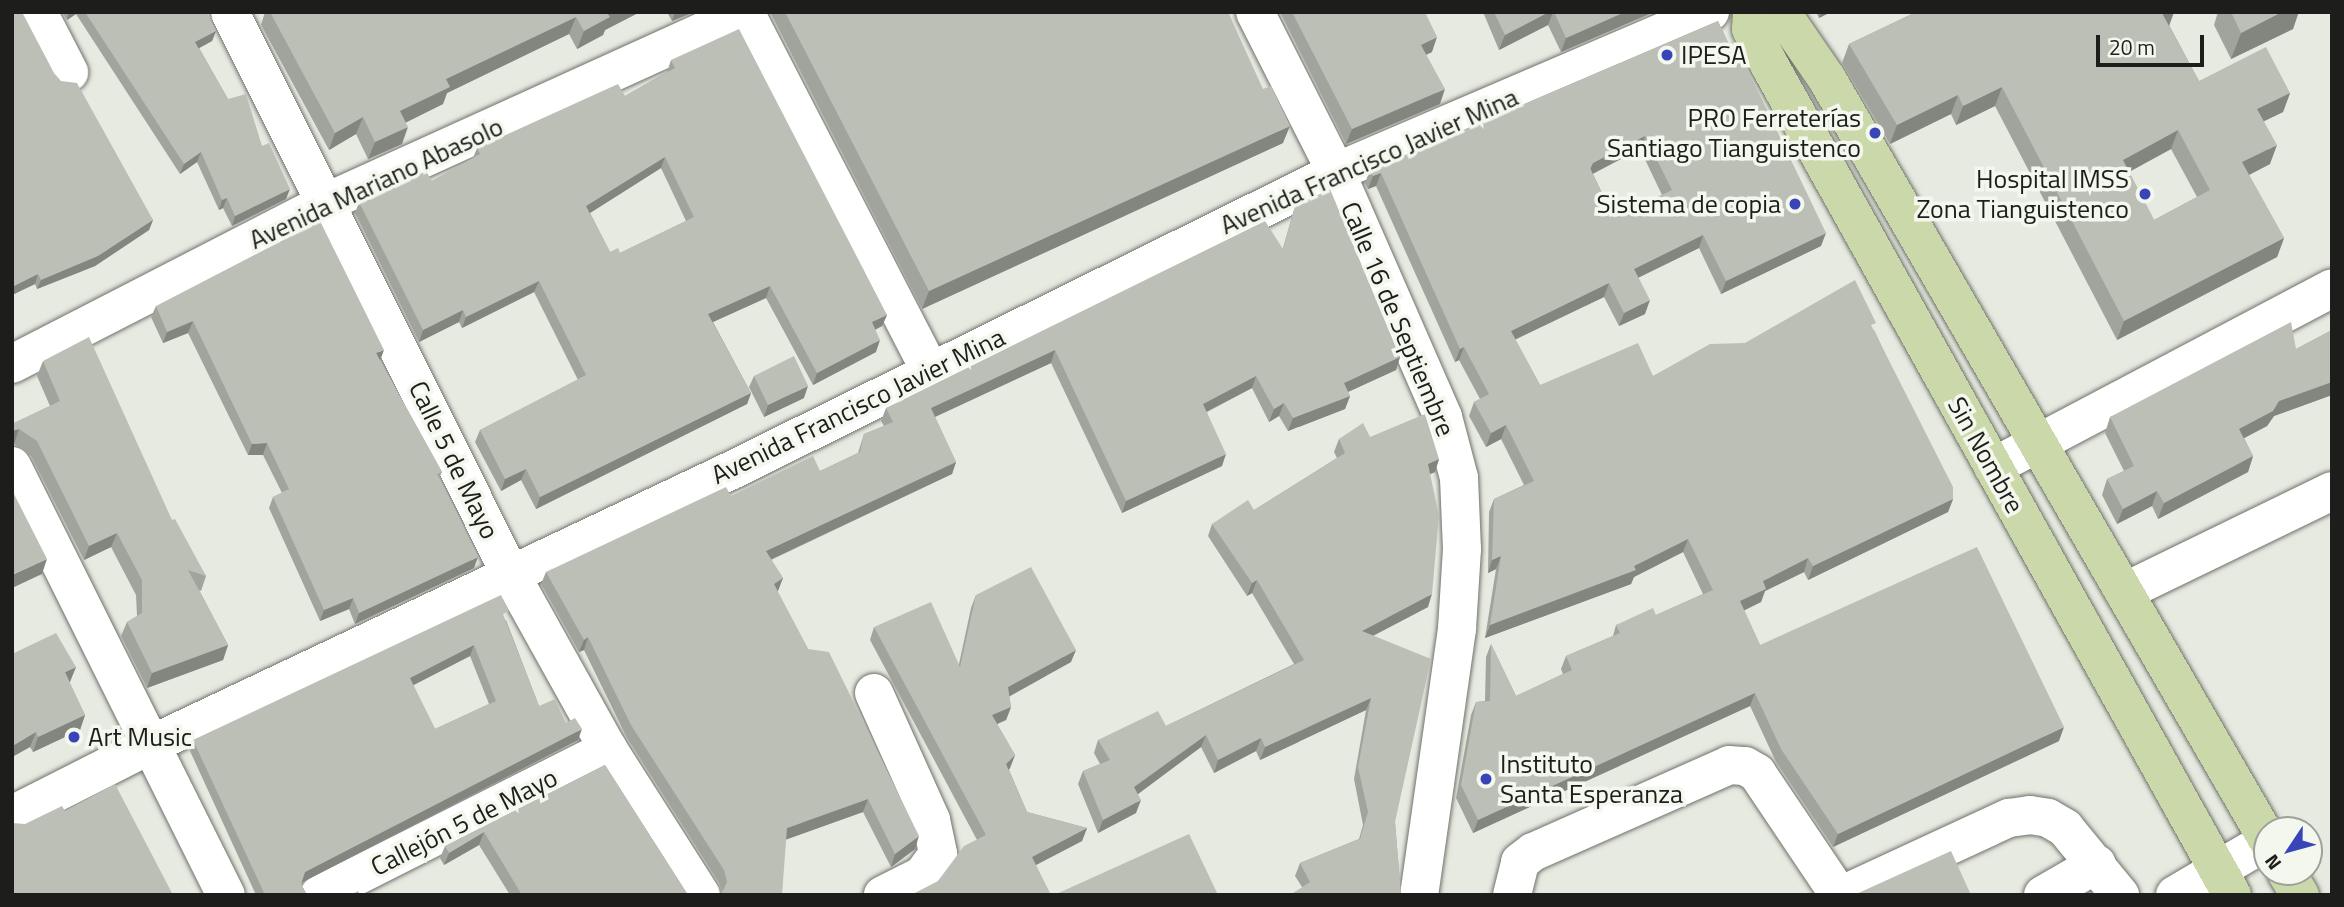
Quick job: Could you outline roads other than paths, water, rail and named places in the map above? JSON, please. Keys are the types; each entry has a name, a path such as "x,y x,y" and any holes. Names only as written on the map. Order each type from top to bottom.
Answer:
{"main road":[{"name":"Sin Nombre","path":"1752,12 1751,29 1770,66 2224,881"},
{"name":"Sin Nombre","path":"1781,12 1827,79 2253,816"}],"street":[{"path":"38,12 69,72"},
{"name":"Calle 5 de Mayo","path":"230,12 510,573 608,749 701,895"},
{"path":"745,12 929,369"},
{"name":"Avenida Mariano Abasolo","path":"12,364 327,202 745,12"},
{"name":"Calle 16 de Septiembre","path":"1255,12 1336,172 1443,417 1459,478 1462,549 1457,629 1419,895"},
{"name":"Avenida Francisco Javier Mina","path":"12,815 150,745 728,472 929,369 1336,172 1710,12"},
{"path":"1993,467 2332,288"},
{"path":"12,466 226,895"},
{"path":"2124,592 2332,491"},
{"path":"874,694 931,820 938,846 929,871 883,895"},
{"name":"Callejón 5 de Mayo","path":"319,895 608,749"},
{"path":"1512,895 1520,862 1533,852 1729,765 1745,766 1757,773 1840,895 2009,818 2030,815 2048,818 2065,828 2120,895"},
{"path":"2175,895 2224,881 2253,853"},
{"path":"2043,895 2097,864"}],"place":[{"name":"IPESA","path":"1667,55"},
{"name":"PRO Ferreterías Santiago Tianguistenco","path":"1875,133"},
{"name":"Hospital IMSS Zona Tianguistenco","path":"2145,194"},
{"name":"Sistema de copia","path":"1795,204"},
{"name":"Art Music","path":"74,737"},
{"name":"Instituto Santa Esperanza","path":"1486,779"}]}
